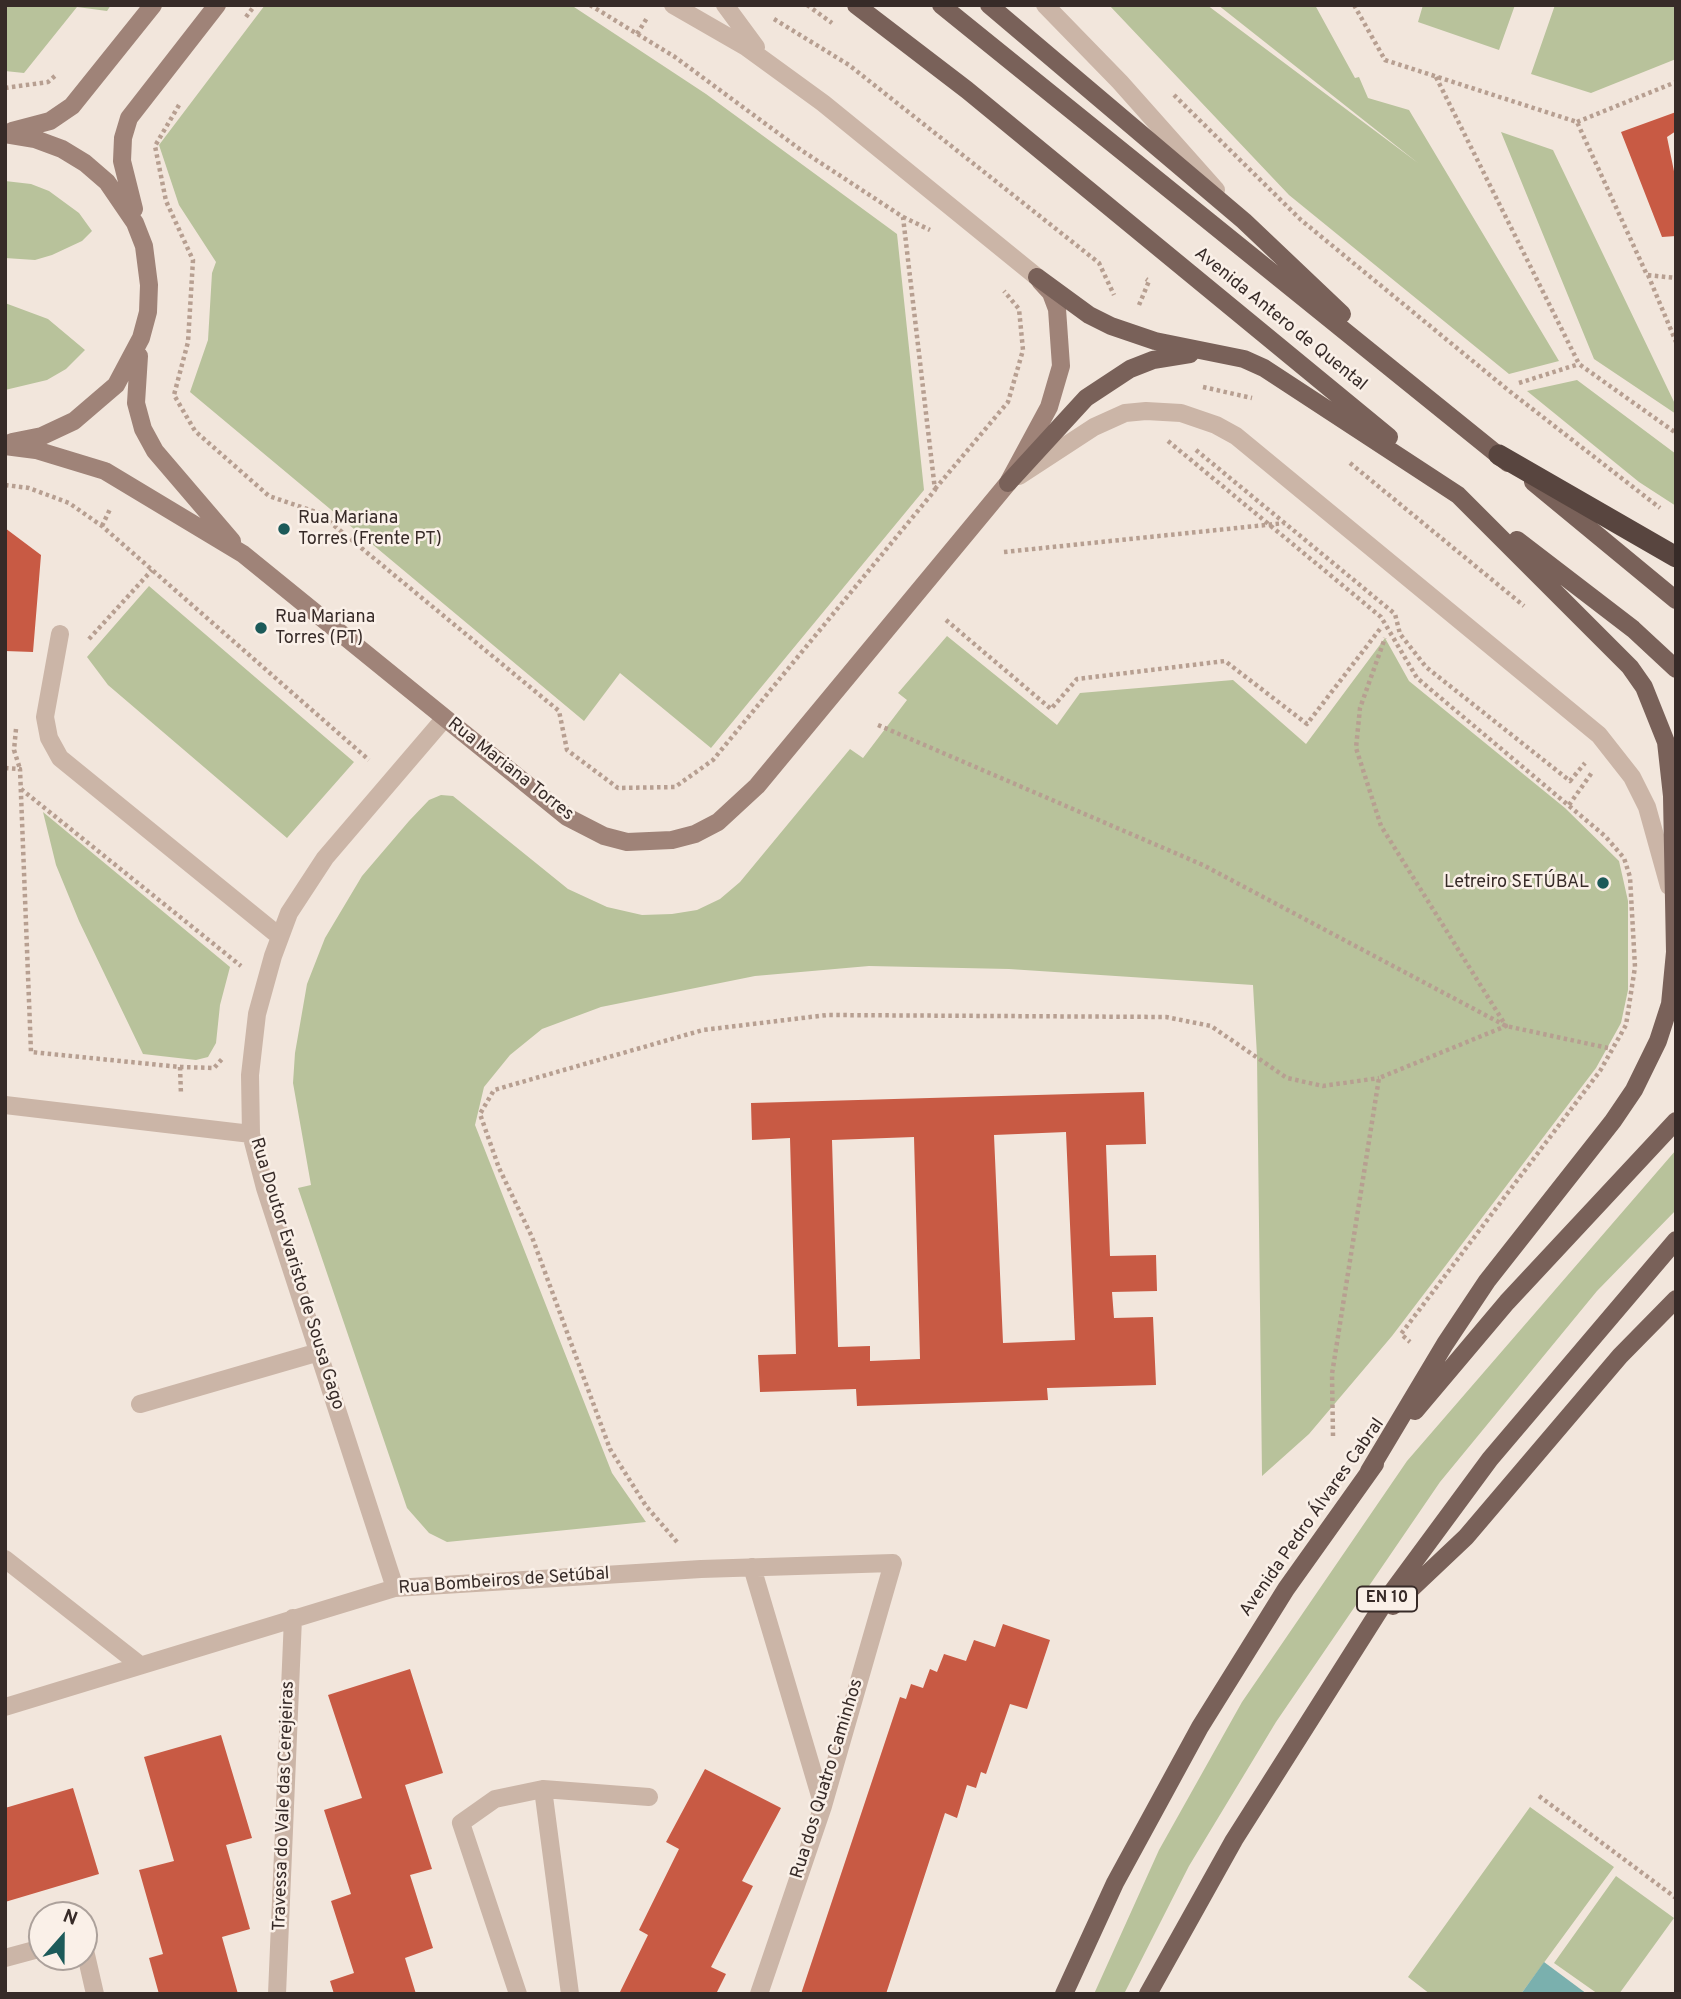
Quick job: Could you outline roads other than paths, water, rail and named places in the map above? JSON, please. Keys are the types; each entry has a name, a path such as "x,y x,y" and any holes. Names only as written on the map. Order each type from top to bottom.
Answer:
{"highway":[{"path":"1499,455 1676,557"}],"main road":[{"name":"Avenida Antero de Quental","path":"856,5 967,90 1458,495 1633,629 1676,669"},
{"name":"Avenida Antero de Quental","path":"941,5 1429,396 1676,600"},
{"path":"989,5 1244,221 1429,396"},
{"path":"1037,277 1088,315 1128,333 1244,359 1264,368 1458,495 1630,667 1644,687 1663,733 1670,764 1674,977 1670,1004 1649,1062 1634,1090 1582,1162 1487,1281 1445,1343 1369,1471"},
{"path":"1008,483 1086,398 1113,379 1153,360 1179,354 1218,353"},
{"name":"Avenida Pedro Álvares Cabral","path":"1064,1994 1115,1883 1200,1727 1286,1589 1369,1471 1480,1333 1676,1121"},
{"name":"EN 10","path":"1148,1994 1234,1840 1341,1668 1433,1533 1606,1318 1676,1240"},
{"path":"1341,1668 1402,1595 1466,1537 1620,1356 1676,1299"}],"street":[{"path":"5,133 50,121 72,106 153,5"},
{"path":"5,444 59,429 98,404 130,364 145,325 149,285 144,246 122,161 126,127 134,109 217,5"},
{"path":"673,5 746,47 772,66 892,157 1037,277"},
{"path":"725,5 735,22 772,66"},
{"path":"1045,5 1120,82 1244,221"},
{"path":"5,133 48,143 73,155 97,173 130,213 144,246"},
{"name":"Rua Mariana Torres","path":"5,444 36,450 106,471 243,554 548,803 604,836 651,843 695,834 718,822 757,786 1008,483 1049,407 1060,366 1057,309 1051,293 1037,277"},
{"name":"Rua Mariana Torres","path":"145,325 135,403 143,429 155,451 243,554"},
{"path":"1008,483 1109,419 1146,411 1198,417 1236,436 1598,735 1632,777 1647,807 1665,865 1674,928"},
{"path":"60,634 44,717 49,738 60,758 279,936"},
{"name":"Rua Doutor Evaristo de Sousa Gago","path":"395,1588 265,1188 251,1134 253,1042 257,1014 279,936 300,894 325,859 444,719"},
{"path":"5,1105 251,1134"},
{"path":"140,1404 319,1352"},
{"path":"5,1559 140,1665"},
{"name":"Rua Bombeiros de Setúbal","path":"5,1707 395,1588 701,1569 893,1563"},
{"name":"Rua dos Quatro Caminhos","path":"759,1994 823,1806 893,1563"},
{"path":"752,1567 823,1806"},
{"name":"Travessa do Vale das Cerejeiras","path":"277,1994 293,1618"},
{"path":"543,1789 570,1994"},
{"path":"518,1994 461,1823 495,1799 543,1789 649,1797"},
{"path":"5,1958 28,1952"},
{"path":"90,1971 95,1994"}],"water":[{"path":"1544,1962 1587,1994 1521,1994"}],"place":[{"name":"Rua Mariana Torres (Frente PT)","path":"284,529"},
{"name":"Rua Mariana Torres (PT)","path":"261,628"},
{"name":"Letreiro SETÚBAL","path":"1603,883"}]}
